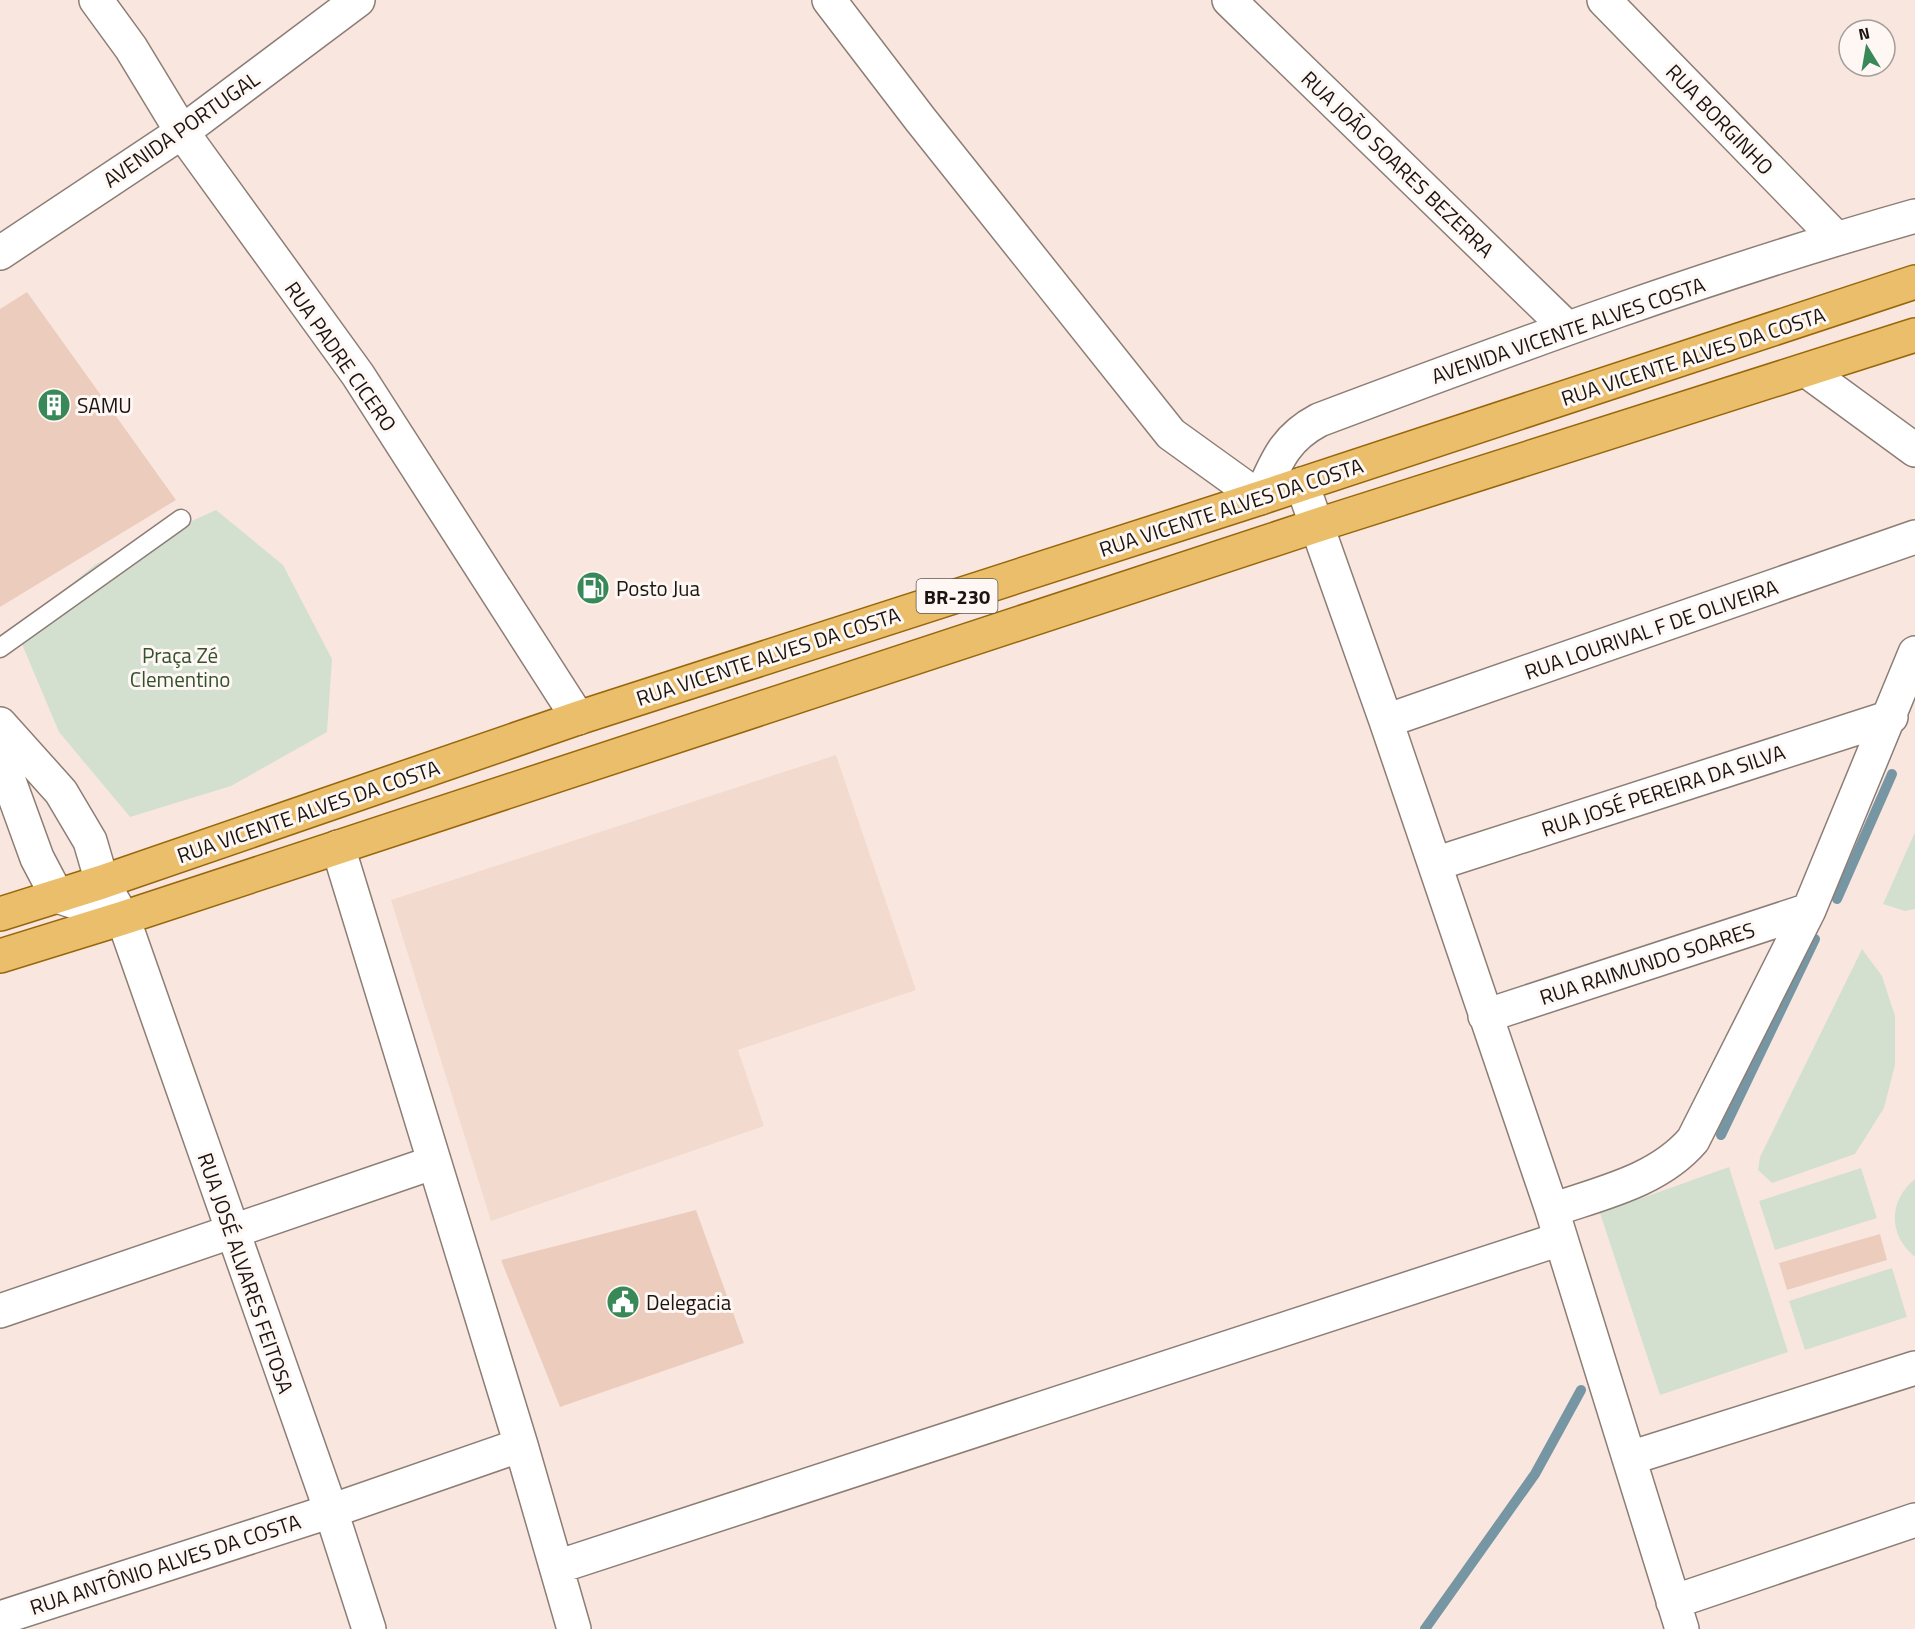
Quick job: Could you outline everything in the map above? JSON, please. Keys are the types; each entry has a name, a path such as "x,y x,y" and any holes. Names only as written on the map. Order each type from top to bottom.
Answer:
{"main road":[{"name":"RUA VICENTE ALVES DA COSTA","path":"0,914 102,882 578,718 1260,498 1915,282"},
{"name":"RUA VICENTE ALVES DA COSTA","path":"0,956 338,848 1318,525 1915,335"}],"street":[{"name":"RUA PADRE CICERO","path":"96,0 131,48 182,132 358,375 578,718"},
{"name":"AVENIDA PORTUGAL","path":"0,254 182,132 358,0"},
{"path":"829,0 920,119 1171,434 1260,498"},
{"name":"RUA JOÃO SOARES BEZERRA","path":"1229,0 1566,327"},
{"name":"RUA BORGINHO","path":"1604,0 1836,238"},
{"name":"AVENIDA VICENTE ALVES COSTA","path":"1260,498 1280,455 1299,431 1319,420 1566,327 1836,238 1915,216"},
{"path":"1807,370 1915,450"},
{"path":"1302,484 1386,721 1556,1225 1678,1616 1915,1520"},
{"name":"RUA LOURIVAL F DE OLIVEIRA","path":"1386,721 1915,537"},
{"path":"557,1567 1556,1225 1661,1169 1680,1156 1693,1140 1809,910 1891,717 1915,654"},
{"name":"RUA JOSÉ PEREIRA DA SILVA","path":"1435,864 1891,717"},
{"name":"RUA JOSÉ ALVARES FEITOSA","path":"0,724 61,792 90,841 102,882 123,918 331,1511 369,1629"},
{"path":"0,756 37,858 57,896 123,918"},
{"path":"338,848 432,1163 521,1446 574,1629"},
{"name":"RUA RAIMUNDO SOARES","path":"1485,1016 1809,910"},
{"path":"0,1311 432,1163"},
{"path":"1630,1458 1915,1368"},
{"name":"RUA ANTÔNIO ALVES DA COSTA","path":"0,1618 331,1511 521,1446"}],"lane":[{"path":"0,648 181,519"}],"shaded area":[{"path":"836,755 916,990 738,1050 764,1126 491,1221 391,900"}],"green space":[{"name":"Praça Zé Clementino","path":"216,510 283,565 332,659 327,732 231,786 130,817 59,732 16,630 96,564"},
{"path":"1915,832 1915,909 1905,911 1883,904"},
{"path":"1862,949 1882,976 1895,1016 1895,1065 1884,1108 1855,1154 1772,1183 1758,1170 1760,1157"},
{"path":"1729,1167 1788,1352 1660,1395 1600,1213"},
{"path":"1861,1168 1877,1218 1775,1250 1759,1201"},
{"path":"1915,1179 1915,1257 1900,1239 1895,1218 1900,1197"},
{"path":"1892,1268 1907,1317 1805,1350 1789,1301"}],"building":[{"name":"SAMU","path":"27,292 176,500 0,607 0,309"},
{"name":"Delegacia","path":"696,1210 744,1343 560,1407 501,1260"},
{"path":"1880,1234 1887,1260 1787,1290 1779,1263"}],"waterway":[{"path":"1837,899 1892,774"},
{"path":"1721,1135 1815,939"},
{"path":"1425,1629 1535,1474 1581,1390"}],"place":[{"name":"SAMU","path":"54,405"},
{"name":"Posto Jua","path":"593,588"},
{"name":"Delegacia","path":"623,1302"}]}
